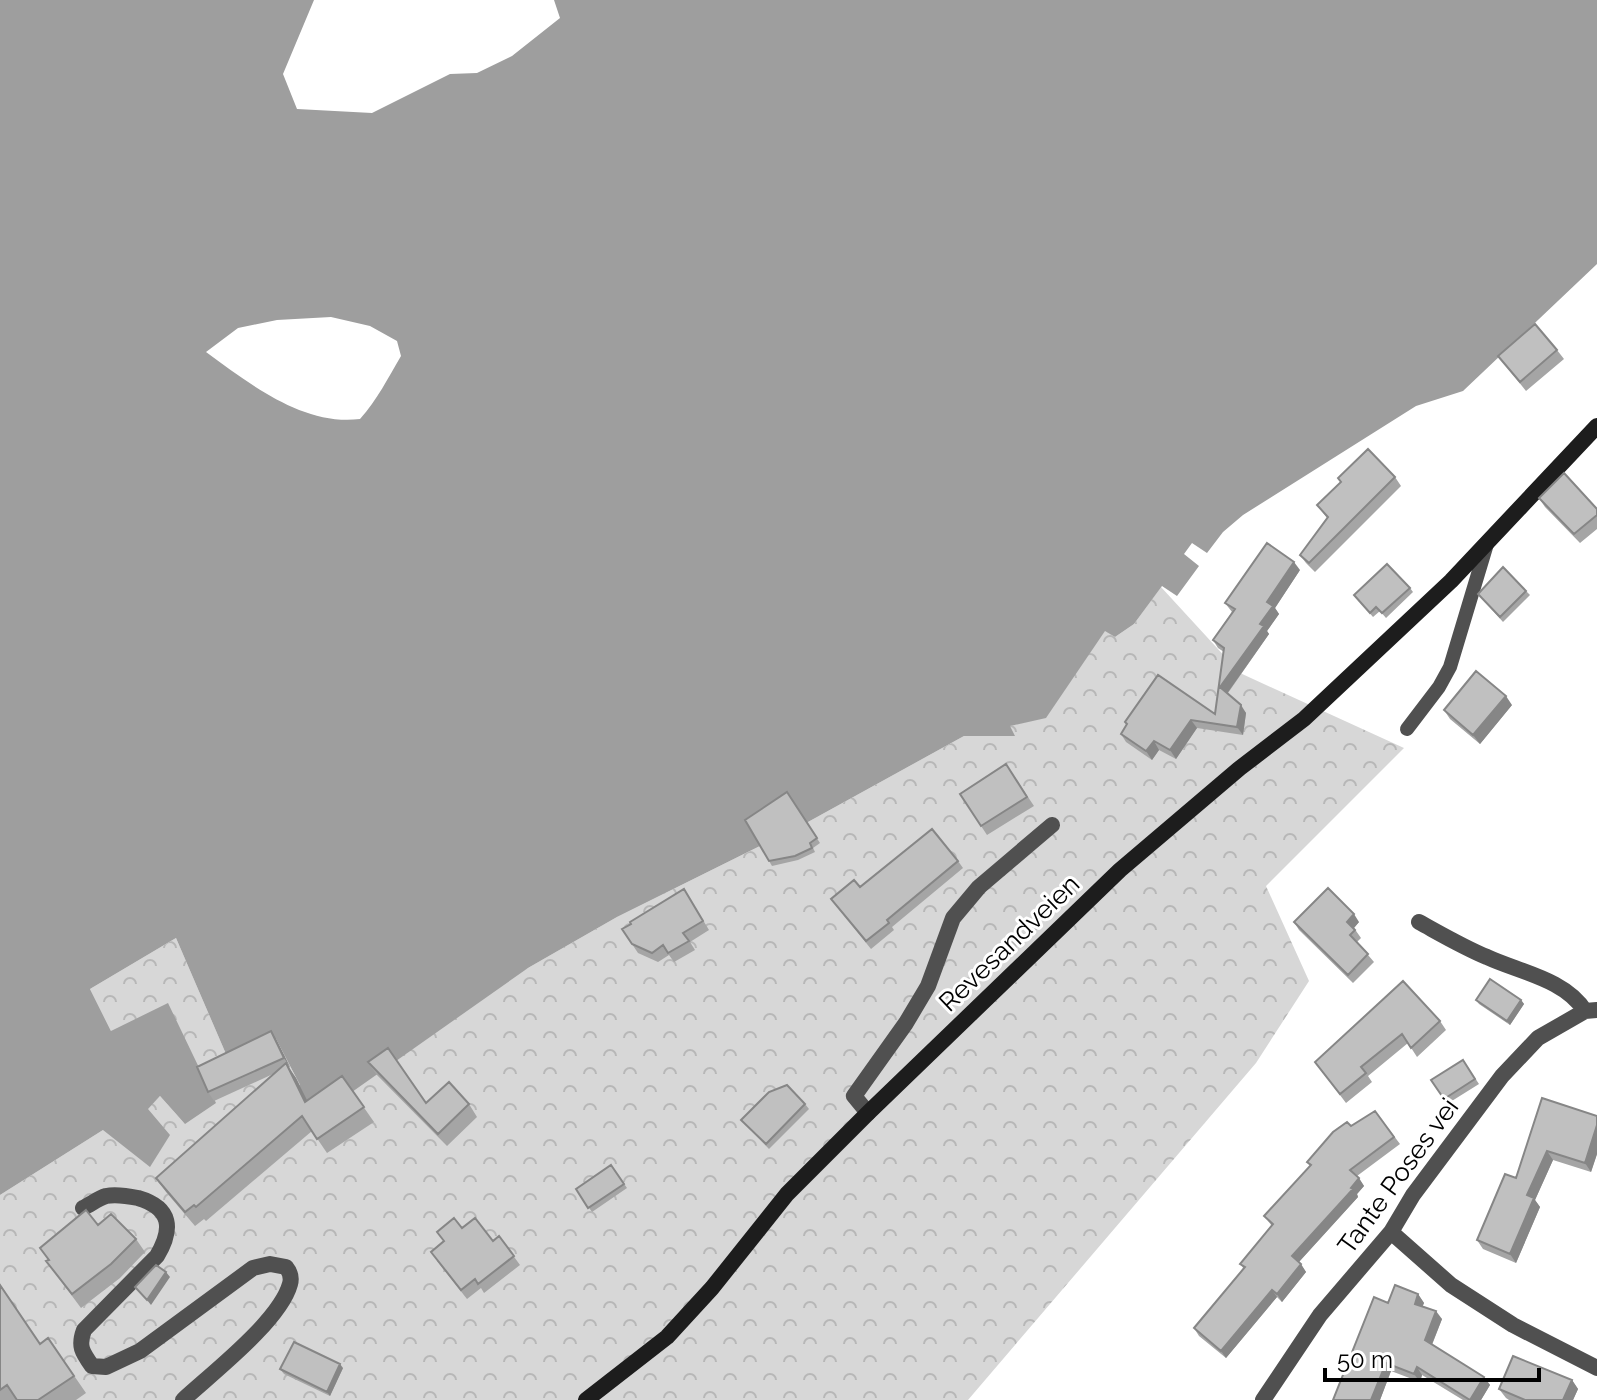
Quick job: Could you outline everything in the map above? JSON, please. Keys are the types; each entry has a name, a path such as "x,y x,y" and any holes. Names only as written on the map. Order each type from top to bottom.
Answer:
{"main road":[{"name":"Revesandveien","path":"586,1400 667,1337 712,1288 787,1194 1120,870 1240,768 1304,719 1451,581 1597,426"}],"street":[{"path":"868,1113 854,1096 928,986 953,918 979,887 1052,825"},
{"path":"1419,922 1486,957 1565,989 1591,1010"},
{"name":"Tante Poses vei","path":"1263,1400 1320,1315 1391,1232 1413,1195 1502,1076 1538,1038 1591,1010"},
{"path":"83,1208 107,1196 127,1195 150,1202 161,1210 168,1223 166,1242 157,1256 84,1330 79,1341 81,1350 92,1366 106,1367 140,1351 253,1268 270,1264 286,1267 291,1274 290,1284 275,1311 183,1400"},
{"path":"1391,1232 1451,1285 1513,1325 1597,1368"}],"lane":[{"name":"Revesandveien","path":"1407,729 1450,667 1487,543"}],"green space":[{"path":"1161,587 1240,673 1404,748 1266,886 1309,981 1256,1063 968,1400 0,1400 0,1195 103,1130 147,1109 160,1096 185,1124 111,1031 90,989 176,938 226,1054 276,1039 300,1085 528,968 617,917 808,822 964,736 1014,736 1009,726 1046,717 1105,630 1115,637 1134,624"}],"shaded area":[{"path":"0,0 314,0 283,74 297,109 372,113 450,74 477,73 512,56 560,18 554,0 1597,0 1597,264 1463,391 1416,406 1243,515 1223,532 1207,553 1192,543 1184,554 1199,566 1177,596 1162,586 1134,624 1115,637 1105,631 1046,718 1010,726 1015,736 964,736 808,822 617,917 528,968 325,1111 290,1091 300,1085 276,1039 226,1054 176,938 90,989 111,1031 168,1003 216,1103 185,1124 160,1096 148,1109 170,1135 150,1167 103,1130 0,1195","holes":["331,317 370,326 397,341 401,356 360,419 318,416 298,409 259,389 206,352 238,328 277,320"]}],"building":[{"path":"1535,324 1557,350 1520,382 1498,356"},
{"path":"1368,449 1395,477 1309,563 1300,555 1328,517 1317,505 1341,482 1338,478"},
{"path":"1564,473 1597,509 1597,515 1574,534 1539,498"},
{"path":"1267,543 1294,562 1267,602 1273,606 1260,624 1264,626 1220,687 1241,705 1237,727 1191,720 1170,750 1154,741 1146,751 1121,734 1127,724 1125,722 1158,675 1215,714 1224,648 1213,640 1235,609 1225,603"},
{"path":"1387,564 1410,588 1382,613 1376,607 1370,613 1354,595"},
{"path":"1503,567 1526,591 1500,617 1478,594"},
{"path":"1476,671 1506,696 1473,735 1444,710"},
{"path":"1006,764 1027,797 981,826 960,794"},
{"path":"787,792 817,838 810,843 812,848 795,856 769,861 745,820"},
{"path":"932,829 958,861 866,941 831,899 854,880 860,887"},
{"path":"1328,888 1354,914 1347,922 1355,930 1350,935 1368,954 1348,975 1294,922"},
{"path":"684,889 703,921 683,933 689,941 668,953 663,945 652,953 632,944 622,929"},
{"path":"1490,979 1521,1000 1507,1021 1476,1000"},
{"path":"1403,981 1440,1021 1411,1048 1402,1034 1361,1067 1366,1073 1340,1094 1315,1062"},
{"path":"271,1031 284,1058 208,1092 197,1067"},
{"path":"388,1048 426,1103 449,1082 469,1104 438,1134 368,1062"},
{"path":"1463,1060 1475,1079 1444,1099 1431,1080"},
{"path":"286,1063 305,1102 342,1076 364,1107 317,1139 302,1116 196,1207 194,1205 185,1212 156,1178"},
{"path":"787,1085 805,1104 766,1144 741,1120 769,1092"},
{"path":"1542,1098 1597,1116 1597,1125 1585,1163 1547,1151 1527,1195 1534,1198 1510,1254 1477,1240 1505,1174 1516,1178"},
{"path":"1375,1111 1394,1137 1350,1170 1359,1178 1353,1189 1292,1256 1301,1264 1277,1294 1272,1290 1221,1351 1194,1328 1245,1267 1240,1264 1273,1224 1264,1216 1311,1165 1307,1162 1333,1132 1347,1122 1351,1126"},
{"path":"611,1165 624,1184 588,1208 576,1189"},
{"path":"86,1210 98,1225 111,1214 136,1239 111,1264 72,1294 46,1261 49,1260 40,1248"},
{"path":"454,1218 462,1228 475,1218 493,1241 499,1236 514,1256 478,1284 475,1279 461,1290 431,1252 444,1241 437,1232"},
{"path":"156,1265 166,1272 147,1300 135,1287"},
{"path":"0,1285 40,1344 48,1338 74,1376 38,1400 17,1400 7,1385 0,1390"},
{"path":"1395,1285 1418,1294 1415,1304 1436,1311 1425,1340 1484,1377 1470,1400 1417,1367 1414,1374 1386,1363 1371,1400 1333,1400 1374,1297 1388,1303"},
{"path":"294,1342 340,1364 327,1392 280,1369"},
{"path":"1513,1356 1572,1380 1563,1400 1525,1400 1499,1389"}]}
